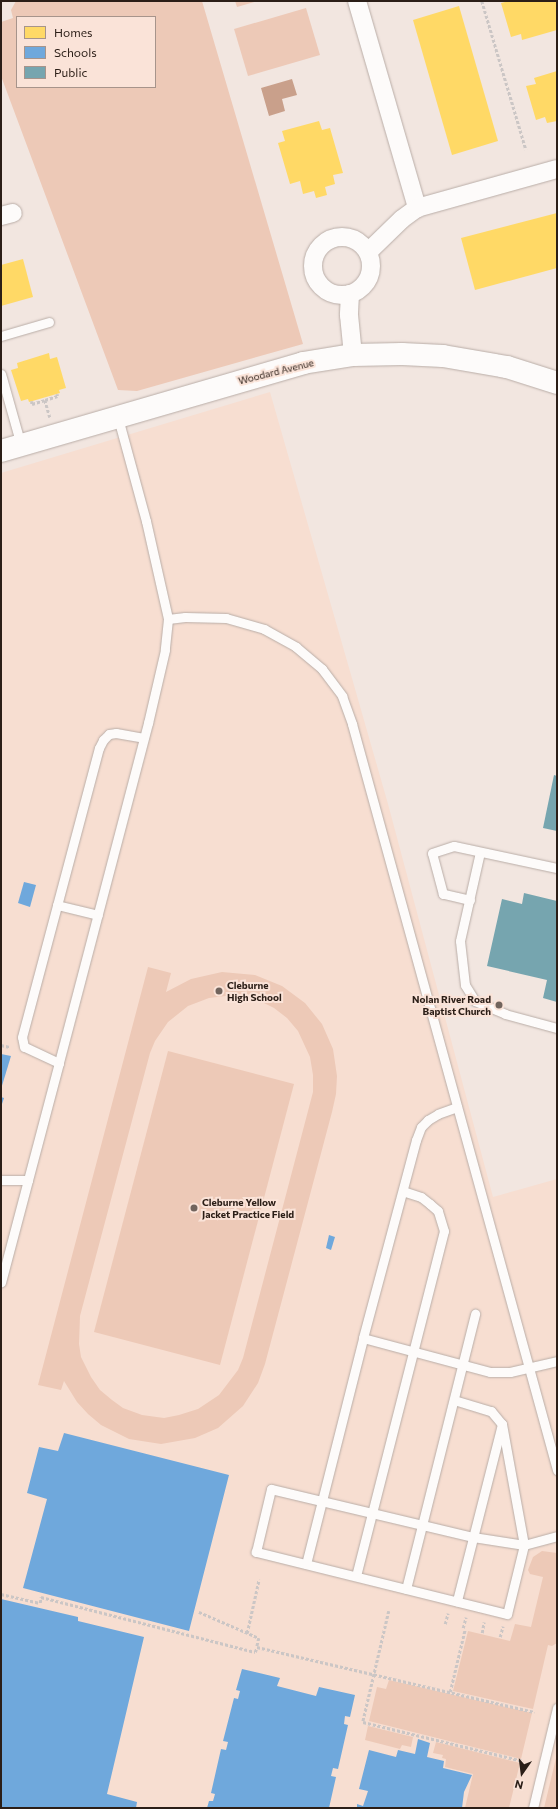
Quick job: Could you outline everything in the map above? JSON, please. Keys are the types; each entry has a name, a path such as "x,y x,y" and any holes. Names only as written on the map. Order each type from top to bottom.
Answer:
{"street":[{"path":"357,1 417,208"},
{"path":"368,252 402,219 417,208 557,169"},
{"path":"340,236 351,238 361,244 368,252 371,269 369,278 358,291 350,294 339,296 329,293 320,286 314,276 312,266 314,255 320,245 330,239 340,236"},
{"path":"350,294 349,315 353,356"},
{"name":"Woodard Avenue","path":"1,451 303,363 353,356 402,354 443,356 500,366 529,373 557,383"}],"lane":[{"path":"1,336 49,322"},
{"path":"1,374 22,445"},
{"path":"1,1282 98,915 163,661 168,619 146,520 118,418"},
{"path":"168,619 185,617 226,618 264,628 296,647 322,669 342,696 352,724 529,1368 555,1454 557,1470"},
{"path":"59,1063 24,1047 22,1037 99,748 103,740 109,734 116,733 144,738"},
{"path":"470,900 443,894 432,853 454,846 557,868"},
{"path":"480,852 460,941 465,985 475,1001 505,1014 557,1028"},
{"path":"57,905 98,915"},
{"path":"306,1564 363,1338 412,1153 422,1127 438,1114 457,1107"},
{"path":"1,1180 28,1180"},
{"path":"356,1576 444,1231 438,1211 421,1197 403,1191"},
{"path":"406,1589 475,1314"},
{"path":"363,1338 490,1372 510,1372 557,1360"},
{"path":"454,1400 491,1411 502,1424 524,1545 507,1614 256,1552 271,1489 473,1537 524,1545 557,1536"},
{"path":"457,1601 502,1424"},
{"path":"533,1808 557,1708"}],"path":[{"path":"482,1 526,150"},
{"path":"32,401 32,404 57,396 57,394"},
{"path":"1,1045 14,1048"},
{"path":"247,1633 259,1579"},
{"path":"1,1594 40,1603 41,1597 255,1652 259,1638 199,1612"},
{"path":"389,1610 362,1722 523,1761"},
{"path":"450,1692 465,1629"},
{"path":"257,1646 534,1712"}],"shaded area":[{"path":"16,1 202,1 303,344 137,391 118,390 1,76 1,22 13,18 11,10"},
{"path":"235,1 258,1 237,7"},
{"path":"306,8 320,55 248,76 234,29"},
{"path":"292,79 297,95 282,99 285,111 269,116 261,88"},
{"name":"Cleburne High School","path":"270,392 388,804 493,1197 557,1179 557,1808 1,1808 1,473"},
{"path":"148,967 171,973 166,992 191,979 222,972 255,975 282,986 305,1003 322,1024 333,1049 337,1076 336,1094 265,1364 258,1383 243,1406 218,1428 195,1438 161,1444 129,1439 101,1425 77,1402 64,1381 61,1390 38,1385","holes":["234,995 258,1000 274,1008 287,1018 298,1031 310,1057 313,1075 313,1092 243,1358 238,1370 219,1395 198,1409 164,1418 142,1415 123,1408 100,1390 91,1377 81,1357 79,1344 80,1316 150,1053 155,1041 168,1022 188,1006 209,998"]},
{"name":"Cleburne Yellow Jacket Practice Field","path":"168,1051 294,1084 220,1365 94,1332"},
{"path":"542,1551 557,1553 557,1643 552,1646 548,1645 533,1709 453,1691 468,1631 510,1641 515,1624 531,1627 543,1577 530,1574 528,1570 533,1557"},
{"path":"389,1680 532,1713 521,1759 369,1721 377,1687 386,1689"},
{"path":"368,1726 413,1737 411,1747 402,1745 400,1749 365,1740"},
{"path":"436,1742 520,1763 509,1808 465,1808 473,1774 445,1767 446,1759 442,1758 443,1755 433,1753"},
{"path":"557,1754 557,1808 544,1808"}],"building: Homes":[{"path":"509,1 557,1 557,30 522,40 521,34 511,37 501,3"},
{"path":"459,6 498,141 452,155 413,20"},
{"path":"557,71 557,121 547,123 545,117 536,120 526,86 536,84 534,78"},
{"path":"319,121 322,130 330,128 343,173 333,175 335,184 325,187 327,195 316,198 314,191 303,194 300,181 290,184 278,143 285,141 282,131"},
{"path":"557,213 557,268 475,290 461,238"},
{"path":"23,259 33,297 1,306 1,265"},
{"path":"49,353 50,359 57,357 66,388 59,390 60,393 29,402 28,399 21,401 11,370 18,368 17,363"}],"building: Schools":[{"path":"24,882 36,885 30,907 18,903"},
{"path":"1,1054 11,1056 1,1089"},
{"path":"1,1097 4,1098 1,1107"},
{"path":"329,1235 335,1237 331,1250 326,1248"},
{"path":"64,1433 229,1475 189,1631 23,1588 47,1499 27,1493 39,1447 58,1451"},
{"path":"1,1599 78,1617 78,1621 144,1637 107,1794 137,1802 136,1808 1,1808"},
{"path":"242,1669 280,1678 277,1686 316,1696 319,1687 355,1695 350,1717 345,1716 344,1724 348,1725 338,1769 333,1768 331,1776 336,1777 329,1808 207,1808 209,1801 213,1801 215,1794 211,1793 221,1749 226,1750 228,1742 223,1741 234,1698 238,1699 240,1691 236,1690"},
{"path":"418,1739 430,1743 427,1757 444,1761 443,1768 472,1775 464,1792 462,1808 357,1808 357,1804 363,1806 368,1791 359,1789 369,1750 396,1757 398,1750 415,1754"}],"building: Public":[{"path":"554,775 557,776 557,831 543,828"},
{"path":"524,893 557,901 557,1002 543,998 547,980 487,966 502,899 522,904"}],"place":[{"name":"Cleburne High School","path":"219,991"},
{"name":"Nolan River Road Baptist Church","path":"499,1005"},
{"name":"Cleburne Yellow Jacket Practice Field","path":"194,1208"}]}
